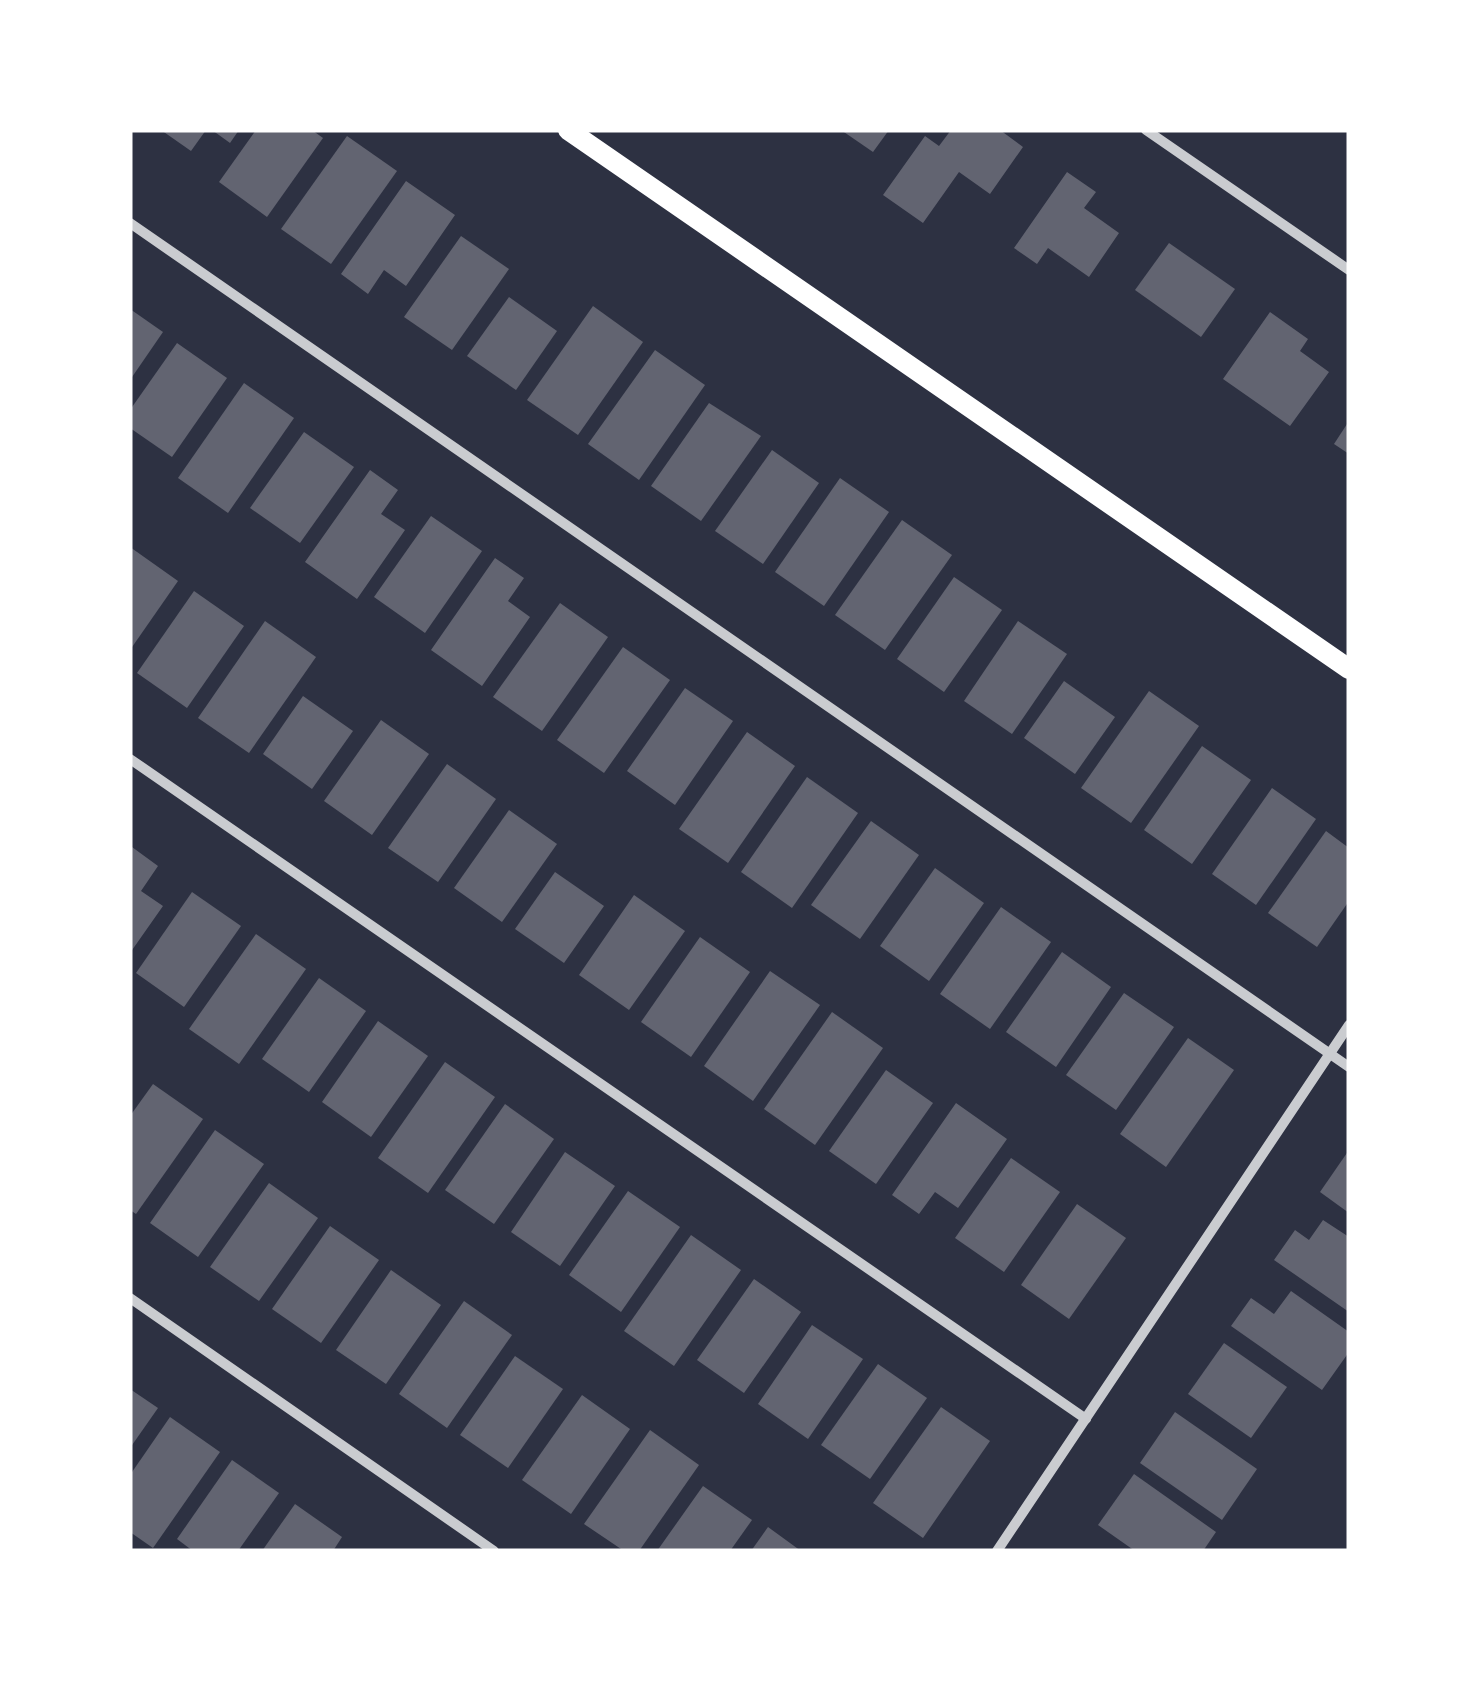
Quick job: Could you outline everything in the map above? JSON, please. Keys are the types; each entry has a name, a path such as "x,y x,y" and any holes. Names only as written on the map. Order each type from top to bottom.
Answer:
{"main road":[{"path":"568,130 1349,669"}],"street":[{"path":"1146,130 1349,270"},
{"path":"130,223 1349,1067"},
{"path":"130,759 1086,1419"},
{"path":"997,1551 1349,1025"},
{"path":"130,1298 494,1551"}],"building":[{"path":"161,130 206,130 191,151"},
{"path":"212,130 239,130 230,143"},
{"path":"256,130 312,130 323,138 267,217 219,182"},
{"path":"841,130 889,130 873,152"},
{"path":"951,130 1000,130 1023,147 990,194 959,172 923,223 883,195 925,136 939,146"},
{"path":"347,136 397,171 331,264 281,229"},
{"path":"1067,172 1096,192 1084,208 1119,233 1089,277 1048,248 1037,264 1014,248"},
{"path":"406,181 455,215 406,286 384,270 368,294 341,274"},
{"path":"461,236 509,269 452,350 404,317"},
{"path":"1169,243 1235,289 1201,337 1135,290"},
{"path":"509,297 557,331 516,390 467,356"},
{"path":"593,306 643,342 578,435 527,400"},
{"path":"130,309 163,332 130,380"},
{"path":"1270,312 1308,339 1300,351 1329,372 1290,426 1223,379"},
{"path":"177,343 227,378 172,457 130,428 130,410"},
{"path":"655,350 705,385 639,480 588,444"},
{"path":"244,383 294,418 228,513 178,478"},
{"path":"709,403 761,436 701,521 651,486"},
{"path":"1349,421 1349,454 1334,444"},
{"path":"304,432 354,467 300,543 250,508"},
{"path":"772,450 819,483 763,564 715,531"},
{"path":"370,470 398,490 381,514 405,530 357,599 305,562"},
{"path":"840,478 889,512 824,606 775,572"},
{"path":"431,516 482,551 425,633 374,597"},
{"path":"902,520 952,555 885,650 835,615"},
{"path":"130,547 178,581 130,650"},
{"path":"495,558 524,578 508,601 530,617 482,686 431,650"},
{"path":"954,577 1002,610 944,692 897,659"},
{"path":"194,591 244,626 187,708 137,673"},
{"path":"560,603 608,637 542,731 493,697"},
{"path":"265,621 316,657 249,753 198,718"},
{"path":"1018,621 1067,654 1012,734 964,701"},
{"path":"623,647 670,680 604,773 557,740"},
{"path":"1064,681 1115,717 1075,774 1024,738"},
{"path":"685,688 733,721 675,805 627,771"},
{"path":"1149,691 1199,726 1131,823 1081,788"},
{"path":"303,696 353,731 312,789 263,754"},
{"path":"381,720 429,754 372,835 324,801"},
{"path":"747,732 795,766 728,863 679,829"},
{"path":"1202,746 1251,780 1192,864 1144,830"},
{"path":"447,764 496,799 438,882 388,848"},
{"path":"807,777 858,813 792,908 741,872"},
{"path":"1272,788 1316,819 1256,905 1212,874"},
{"path":"509,810 557,844 502,922 454,888"},
{"path":"871,821 919,855 860,939 811,905"},
{"path":"1326,831 1349,848 1349,901 1317,947 1268,913"},
{"path":"132,847 158,866 141,891 163,906 130,953"},
{"path":"935,868 984,903 929,981 880,946"},
{"path":"555,872 604,906 564,963 515,929"},
{"path":"192,892 241,926 184,1007 136,973"},
{"path":"634,895 685,931 629,1010 579,975"},
{"path":"1001,907 1051,942 990,1029 940,994"},
{"path":"256,934 306,969 239,1064 189,1029"},
{"path":"700,937 750,972 691,1057 641,1022"},
{"path":"1062,952 1111,987 1056,1067 1006,1032"},
{"path":"770,971 820,1005 753,1101 704,1066"},
{"path":"319,978 366,1011 309,1092 262,1059"},
{"path":"1124,993 1174,1027 1116,1110 1066,1075"},
{"path":"832,1012 883,1048 815,1145 764,1109"},
{"path":"378,1021 428,1056 371,1137 322,1102"},
{"path":"1188,1038 1234,1070 1166,1167 1120,1134"},
{"path":"445,1062 495,1097 428,1193 378,1158"},
{"path":"886,1070 933,1103 876,1184 829,1151"},
{"path":"153,1084 203,1119 136,1214 130,1210 130,1116"},
{"path":"956,1103 1007,1139 958,1208 935,1192 919,1214 892,1195"},
{"path":"505,1104 554,1139 494,1224 445,1190"},
{"path":"215,1130 264,1164 198,1257 150,1223"},
{"path":"1349,1150 1349,1213 1320,1192"},
{"path":"565,1152 615,1186 560,1266 511,1232"},
{"path":"1011,1158 1060,1192 1004,1272 955,1238"},
{"path":"269,1183 318,1218 259,1301 210,1267"},
{"path":"628,1191 680,1227 621,1312 569,1275"},
{"path":"1077,1204 1126,1238 1069,1319 1021,1285"},
{"path":"1323,1220 1349,1237 1349,1312 1274,1260 1295,1230 1309,1240"},
{"path":"330,1226 379,1260 321,1343 272,1309"},
{"path":"691,1235 741,1270 674,1366 624,1331"},
{"path":"391,1270 441,1305 386,1384 336,1350"},
{"path":"754,1279 801,1312 744,1393 697,1360"},
{"path":"1291,1291 1349,1332 1349,1352 1322,1390 1231,1326 1251,1298 1274,1314"},
{"path":"464,1301 512,1335 447,1428 399,1394"},
{"path":"812,1325 863,1359 808,1439 758,1404"},
{"path":"1224,1343 1287,1387 1251,1438 1188,1394"},
{"path":"515,1356 563,1389 508,1468 460,1435"},
{"path":"878,1364 927,1398 870,1479 821,1445"},
{"path":"130,1389 158,1408 130,1448"},
{"path":"582,1395 630,1429 571,1514 522,1480"},
{"path":"941,1407 990,1441 923,1538 873,1503"},
{"path":"1175,1412 1257,1469 1222,1520 1140,1463"},
{"path":"170,1417 220,1452 153,1548 130,1532 130,1475"},
{"path":"650,1430 699,1465 639,1551 624,1551 584,1524"},
{"path":"232,1460 279,1493 238,1551 193,1551 177,1539"},
{"path":"1134,1474 1216,1532 1203,1551 1135,1551 1098,1525"},
{"path":"703,1486 752,1520 730,1551 657,1551"},
{"path":"295,1504 342,1537 333,1551 262,1551"},
{"path":"768,1527 801,1551 751,1551"}]}
